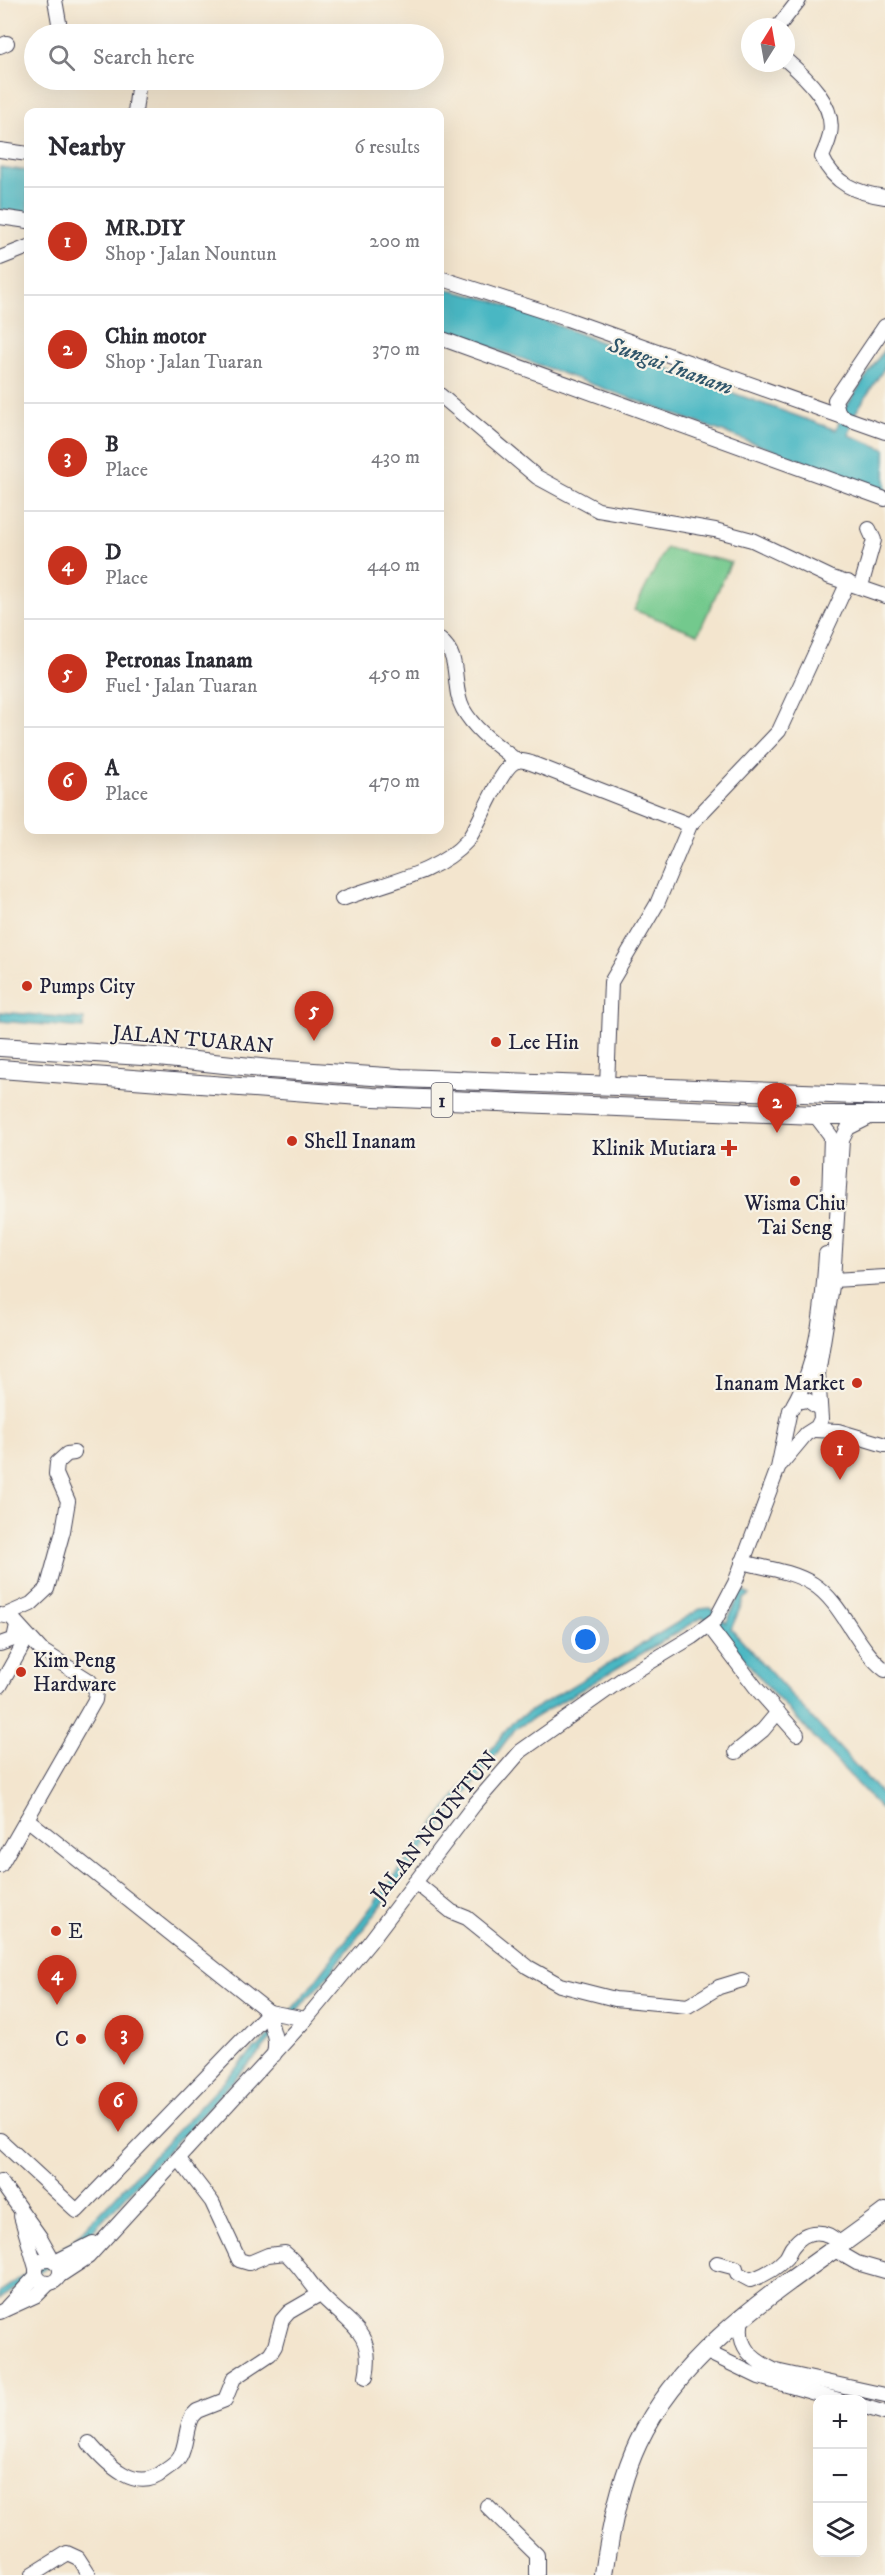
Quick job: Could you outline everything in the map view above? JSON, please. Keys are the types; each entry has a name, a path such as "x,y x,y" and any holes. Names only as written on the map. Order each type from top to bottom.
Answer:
{"main road":[{"name":"JALAN TUARAN","path":"0,1047 159,1057 357,1075 885,1096"},
{"name":"JALAN TUARAN","path":"0,1069 376,1097 815,1115 879,1115"},
{"path":"604,2575 625,2476 637,2444 687,2370 742,2319 792,2278 885,2212"}],"street":[{"path":"55,0 59,24"},
{"path":"785,18 799,0"},
{"path":"795,67 802,73 826,106 831,133 822,157 828,171 861,193 885,197"},
{"path":"136,108 138,90"},
{"path":"0,150 24,153"},
{"path":"0,217 24,220"},
{"path":"0,258 24,249"},
{"path":"444,279 578,322 885,432"},
{"path":"838,415 835,400 885,326"},
{"path":"444,339 885,499"},
{"path":"444,398 537,477 598,510 692,525 752,540 830,577 885,596"},
{"path":"607,1086 612,982 657,904 690,825 779,731 855,584 874,540 869,529"},
{"path":"444,644 453,659 458,694 473,726 517,761 531,763 690,825"},
{"path":"342,899 420,872 447,858 466,842 478,825 507,766 517,761"},
{"name":"JALAN NOUNTUN","path":"2,2311 37,2295 87,2257 179,2159 306,2019 474,1805 521,1751 624,1678 709,1626 720,1612 742,1563 778,1468 791,1412 806,1380 812,1353 825,1263 831,1136 815,1115"},
{"name":"JALAN NOUNTUN","path":"778,1468 820,1423 818,1374 833,1280 842,1140 848,1128 879,1115"},
{"path":"836,1238 842,1270 861,1279"},
{"path":"812,1353 829,1284 833,1280 885,1277"},
{"path":"831,1298 845,1286 861,1279"},
{"path":"807,1400 820,1412 885,1443 838,1431 797,1431 791,1412 807,1400"},
{"path":"3,1615 31,1604 47,1589 63,1531 68,1501 57,1474 57,1463 67,1454 74,1454"},
{"path":"742,1563 796,1575 815,1585 837,1610 866,1650 885,1670"},
{"path":"0,1866 95,1700 96,1691 90,1681 41,1650 17,1625 3,1615"},
{"path":"0,1686 7,1644 17,1635 17,1625"},
{"path":"709,1626 797,1734"},
{"path":"7,1644 41,1650"},
{"path":"736,1752 763,1730 778,1712"},
{"path":"27,1819 269,2012 306,2019"},
{"path":"415,1882 452,1912 467,1918 535,1972 569,1988 615,1999 688,2006 719,1987 742,1980"},
{"path":"269,2012 269,2023 276,2040 274,2055"},
{"path":"0,2140 77,2211 269,2012"},
{"path":"179,2159 202,2186 239,2260 249,2264 268,2254 285,2253 320,2294 348,2319 369,2350 366,2377"},
{"path":"0,2181 19,2207 59,2268 54,2280 40,2281 19,2207"},
{"name":"JALAN NOUNTUN","path":"2,2311 45,2260 54,2261 85,2249 114,2227"},
{"path":"717,2263 736,2268 736,2273 750,2280 785,2259 801,2236 814,2232 831,2234 837,2247 857,2263 885,2271"},
{"path":"89,2443 106,2463 124,2475 144,2481 155,2478 180,2457 192,2416 197,2411 225,2400 234,2378 270,2354 275,2346 282,2320 288,2312 320,2294"},
{"path":"742,2319 739,2334 741,2342 761,2364 776,2371 885,2395"},
{"path":"707,2352 759,2377 822,2395"},
{"path":"867,2408 885,2413"},
{"path":"487,2506 537,2555 539,2562 537,2575"},
{"path":"32,2575 67,2553 78,2558 89,2575"}],"green space":[{"path":"666,548 731,562 698,634 634,610"}],"water":[{"path":"0,167 24,170 24,213 0,210"},
{"path":"444,289 492,300 730,392 836,430 844,410 885,348 885,367 854,415 849,435 885,449 885,491 444,330"},
{"path":"0,1012 84,1019 83,1028 0,1021"},
{"path":"744,1591 750,1595 744,1599 731,1629 885,1798 885,1813 771,1691 721,1631 703,1617 515,1729 331,1972 261,2051 79,2246 0,2299 0,2292 74,2240 255,2048 258,2048 305,1994 512,1722 700,1609 710,1608 726,1623 740,1594"}],"place":[{"name":"Pumps City","path":"27,986"},
{"name":"Petronas Inanam","path":"314,1041"},
{"name":"Lee Hin","path":"496,1042"},
{"name":"Chin motor","path":"777,1133"},
{"name":"Shell Inanam","path":"292,1141"},
{"name":"Klinik Mutiara","path":"729,1148"},
{"name":"Wisma Chiu Tai Seng","path":"795,1181"},
{"name":"Inanam Market","path":"857,1383"},
{"name":"MR.DIY","path":"840,1480"},
{"name":"Kim Peng Hardware","path":"21,1672"},
{"name":"E","path":"56,1931"},
{"name":"D","path":"57,2005"},
{"name":"C","path":"81,2039"},
{"name":"B","path":"124,2065"},
{"name":"A","path":"118,2132"}],"water label":[{"name":"Sungai Inanam","path":"671,365"}]}
